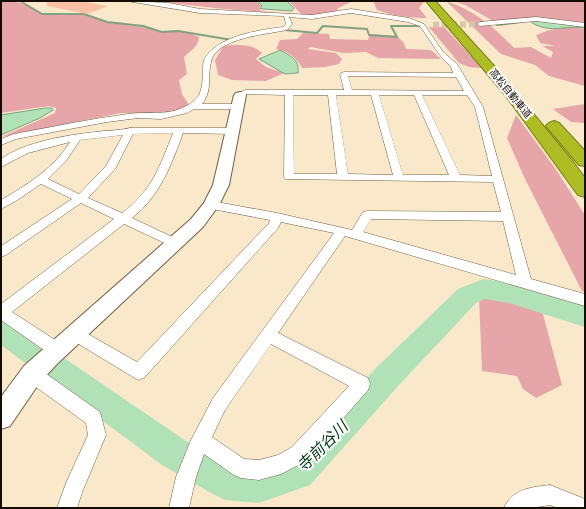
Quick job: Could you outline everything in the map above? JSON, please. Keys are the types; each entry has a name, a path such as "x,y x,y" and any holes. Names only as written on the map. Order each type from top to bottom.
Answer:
{"highway":[{"name":"高松自動車道","path":"430,1 492,69 539,127 585,191"},
{"name":"高松自動車道","path":"439,1 499,63 546,116 585,167"},
{"path":"546,116 585,160"}],"street":[{"path":"130,1 169,4 207,11 312,17 351,11 409,20 422,25 433,25"},
{"path":"194,106 203,97 206,86 207,61 216,49 225,43 266,31 285,30 289,24 286,15"},
{"path":"480,24 536,19 585,25"},
{"path":"422,25 441,53 454,66 458,75 479,107 524,283"},
{"path":"348,92 344,74 458,75"},
{"path":"1,417 44,362 197,223 210,205 221,185 240,95 245,92 469,93"},
{"path":"290,92 289,177 498,179"},
{"path":"332,92 343,177"},
{"path":"374,93 399,178"},
{"path":"417,93 456,178"},
{"path":"1,142 14,137 106,119 138,115 161,116 174,114 194,106 238,107"},
{"path":"1,164 20,151 99,133 130,131 233,131"},
{"path":"1,252 81,198 111,167 130,131"},
{"path":"67,508 73,490 97,435 94,418 1,312 140,206 151,194 160,180 179,131"},
{"path":"1,205 41,180 60,162 74,144 77,137"},
{"path":"41,180 175,243"},
{"path":"210,205 277,217 348,233 585,300"},
{"path":"179,508 186,477 197,446 219,404 268,335 348,233 367,215 507,217"},
{"path":"74,334 140,372 274,225 277,217"},
{"path":"197,446 241,468 259,470 281,464 299,454 362,384 268,335"},
{"path":"514,508 527,498 550,495 582,508"}],"shaded area":[{"path":"1,1 22,4 41,14 86,15 106,22 148,28 161,32 184,31 199,37 196,46 184,57 187,74 179,80 182,94 189,105 177,111 164,114 121,113 1,137 55,113 56,108 49,106 1,113"},
{"path":"152,1 251,1 257,2 261,6 259,8 263,8 259,10 269,12 224,9"},
{"path":"257,1 287,1 294,8 292,11 263,9 260,8 262,6"},
{"path":"289,1 353,1 338,8 337,12 302,15"},
{"path":"373,1 423,1 424,2 419,8 427,18 414,18 389,14 377,10"},
{"path":"446,1 475,14 499,33 514,48 531,47 551,58 553,52 542,46 555,46 540,43 536,35 560,28 585,29 585,86 549,76 535,65 501,54"},
{"path":"454,1 585,1 585,25 560,20 495,22 465,5"},
{"path":"528,20 585,26 585,28 549,28 535,25"},
{"path":"429,27 444,27 482,68 469,67 459,63"},
{"path":"303,33 329,34 330,39 368,40 370,34 397,36 404,43 406,49 431,50 441,59 378,58 366,52 344,53 310,47 308,49 336,53 342,59 339,64 325,67 302,68 291,55 276,49 280,40 297,39"},
{"path":"229,45 255,48 262,53 256,59 266,67 284,73 266,81 232,80 218,75 215,60 223,47"},
{"path":"280,50 294,59 298,65 298,73 285,74 259,59"},
{"path":"585,104 585,123 571,122 553,109"},
{"path":"52,108 53,110 40,118 1,135 1,115"},
{"path":"516,115 555,168 585,215 585,292 582,291 525,179 507,138"},
{"path":"493,294 541,307 562,385 536,398 523,389 517,376 482,371 479,297"}],"building":[{"path":"47,1 80,1 108,6 87,14 47,6"}],"waterway":[{"path":"20,1 42,14 84,14 107,22 143,26 162,32 178,31 232,40"},
{"path":"497,25 521,22"},
{"path":"285,30 317,33 323,26 367,29 369,35 397,37 391,26 419,26"},
{"name":"寺前谷川","path":"1,330 174,453 225,482 259,485 298,473 388,376 467,296 484,289 509,293 585,316"}],"tunnel":[{"path":"433,25 480,24"}]}
